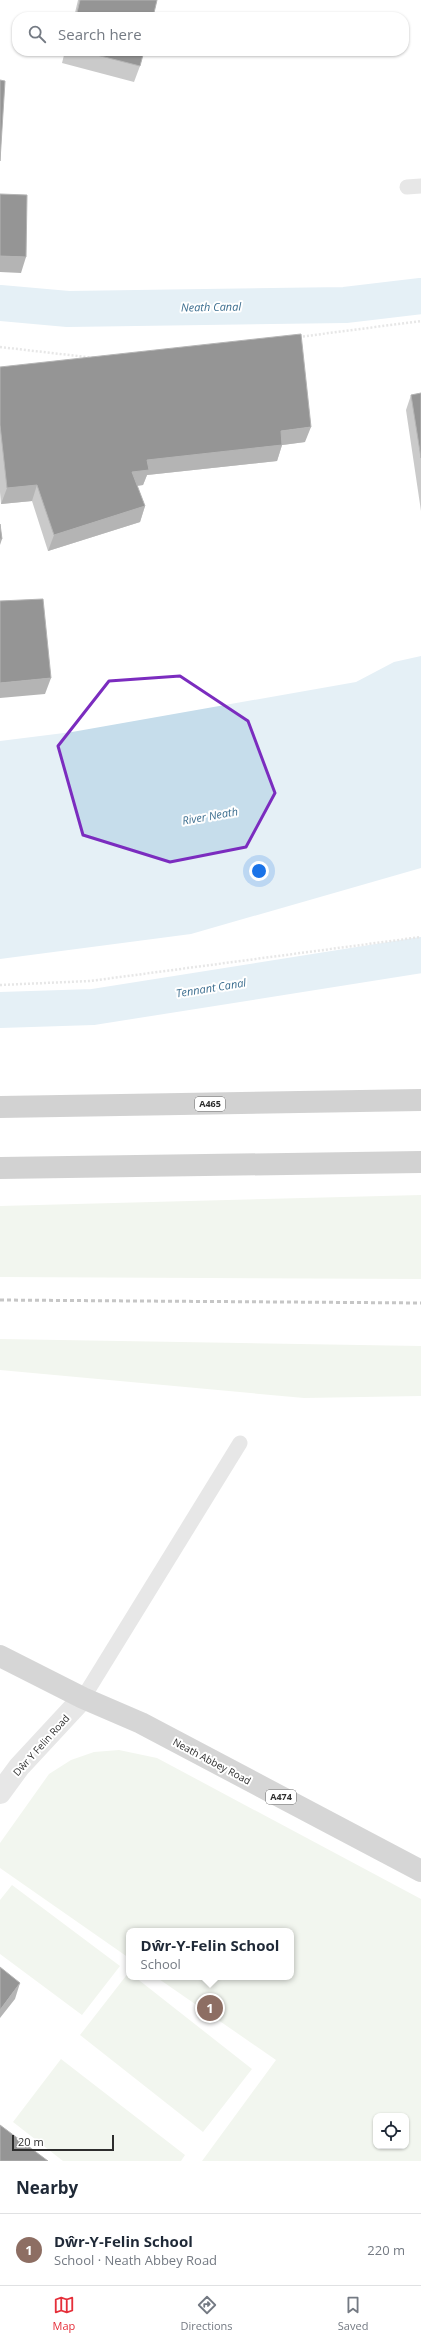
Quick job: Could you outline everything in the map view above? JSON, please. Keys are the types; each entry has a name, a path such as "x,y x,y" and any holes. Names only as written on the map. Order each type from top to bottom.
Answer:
{"highway":[{"name":"A465","path":"0,1107 421,1100"},
{"path":"0,1168 421,1162"}],"main road":[{"name":"Neath Abbey Road","path":"0,1656 83,1698 141,1723 421,1871"}],"street":[{"name":"Dŵr Y Felin Road","path":"0,1793 19,1767 83,1698"}],"lane":[{"path":"83,1698 240,1443"}],"path":[{"path":"295,338 421,321"},
{"path":"0,347 72,356 103,357"},
{"path":"0,985 90,981 421,938"}],"highlighted area":[{"path":"180,676 248,721 275,793 246,847 170,862 83,835 58,746 109,681"}],"green space":[{"path":"421,1195 421,1279 0,1277 0,1206"},
{"path":"0,1339 421,1346 421,1396 304,1398 0,1370"},
{"path":"119,1750 157,1758 421,1899 421,2161 202,2161 276,2060 160,1980 294,1980 294,1928 126,1928 126,1956 0,1868 0,1843 49,1774 71,1760 94,1752"},
{"path":"12,1885 120,1966 82,2015 0,1954 0,1900"},
{"path":"126,1976 126,1980 139,1980 252,2069 203,2132 80,2035"},
{"path":"61,2059 185,2155 181,2161 63,2161 13,2122"}],"water":[{"name":"River Neath","path":"421,656 421,868 191,934 0,959 0,741 72,732 356,682 394,662"}],"building":[{"path":"80,0 157,0 154,12 77,12"},
{"path":"101,56 143,56 140,66"},
{"path":"0,80 5,81 0,161"},
{"path":"0,194 27,195 26,257 0,256"},
{"path":"301,334 311,427 281,431 282,445 147,460 149,470 132,472 145,506 54,535 37,485 7,488 0,425 0,367"},
{"path":"421,393 421,458 411,395"},
{"path":"0,524 2,539 0,539"},
{"path":"43,599 51,678 0,683 0,601"},
{"path":"0,1967 20,1983 0,2010"},
{"path":"0,2125 48,2161 0,2161"}],"waterway":[{"name":"Neath Canal","path":"0,303 68,309 345,305 421,296"},
{"name":"Tennant Canal","path":"0,1010 93,1007 421,955"}],"railway":[{"path":"0,1300 421,1303"}],"place":[{"name":"Dŵr-Y-Felin School","path":"210,2008"}]}
